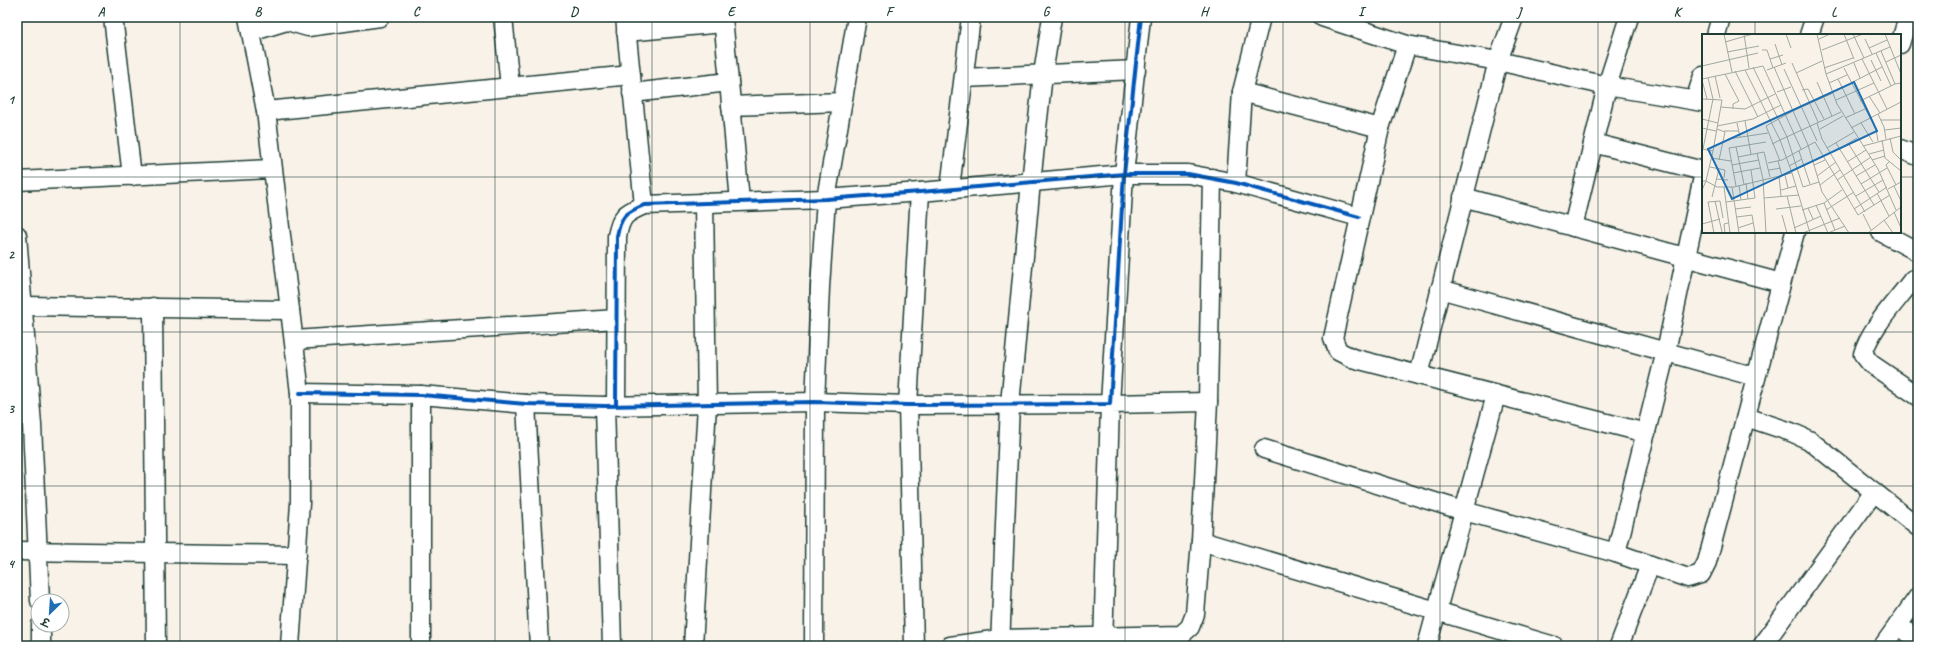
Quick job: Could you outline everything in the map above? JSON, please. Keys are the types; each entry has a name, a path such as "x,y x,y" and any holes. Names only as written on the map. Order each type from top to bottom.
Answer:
{"street":[{"path":"113,17 132,176"},
{"path":"290,646 300,503 300,393 266,111 249,24 287,21 308,27 380,17"},
{"path":"503,17 510,87"},
{"path":"814,646 814,402 826,199 857,17"},
{"path":"950,188 971,17"},
{"path":"1000,643 1010,404 1031,182 1043,74 1052,17"},
{"path":"1102,642 1110,404 1124,174 1141,17"},
{"path":"1236,183 1242,92 1261,17"},
{"path":"1322,17 1407,45 1498,61 1607,86 1699,101 1702,82"},
{"path":"1419,375 1498,61 1514,17"},
{"path":"1573,227 1607,86 1630,17"},
{"path":"1716,34 1721,17"},
{"path":"1809,34 1815,17"},
{"path":"1901,41 1908,17"},
{"path":"644,205 626,25 723,20 740,201"},
{"path":"1407,45 1380,128 1359,217 1333,338 1338,351 1352,358 1646,434"},
{"path":"964,78 1136,70"},
{"path":"266,111 510,87 729,82"},
{"path":"1242,92 1380,128"},
{"path":"731,106 842,102"},
{"path":"1593,143 1702,170"},
{"path":"1901,149 1918,156"},
{"path":"17,181 272,169"},
{"path":"612,646 610,406 617,319 617,236 620,222 628,212 644,205 826,199 1124,174 1188,174 1236,183 1359,217"},
{"path":"950,646 1000,643 1102,642 1181,635 1190,627 1195,614 1201,542 1208,402 1212,178"},
{"path":"1616,553 1666,351 1702,182"},
{"path":"914,646 908,405 920,192"},
{"path":"1463,197 1781,284"},
{"path":"693,646 707,405 704,202"},
{"path":"1264,449 1464,511 1616,553 1688,578 1701,574 1707,562 1795,233"},
{"path":"1883,233 1918,252"},
{"path":"17,235 23,306 24,425 38,552 40,593"},
{"path":"1913,279 1866,343 1863,354 1871,364 1918,396"},
{"path":"1440,289 1756,377"},
{"path":"23,306 290,310"},
{"path":"153,307 156,646"},
{"path":"294,340 617,319"},
{"path":"300,393 421,395 526,404 610,406 814,402 908,405 1208,402"},
{"path":"421,395 421,646"},
{"path":"1428,646 1496,395"},
{"path":"526,404 539,646"},
{"path":"1746,417 1791,432 1809,440 1918,527"},
{"path":"1762,646 1874,492"},
{"path":"1201,542 1437,611 1522,642 1554,646"},
{"path":"17,551 297,555"},
{"path":"1619,646 1650,564"},
{"path":"1883,646 1918,597"},
{"path":"1898,625 1918,640"},
{"path":"40,633 41,646"}],"cycle path":[{"path":"300,393 421,395 526,404 605,406 815,402 908,405 1110,404 1124,174 1141,17"},
{"path":"616,405 617,236 620,224 625,216 632,210 644,205 826,199 1124,174 1188,174 1236,183 1359,217"}]}
